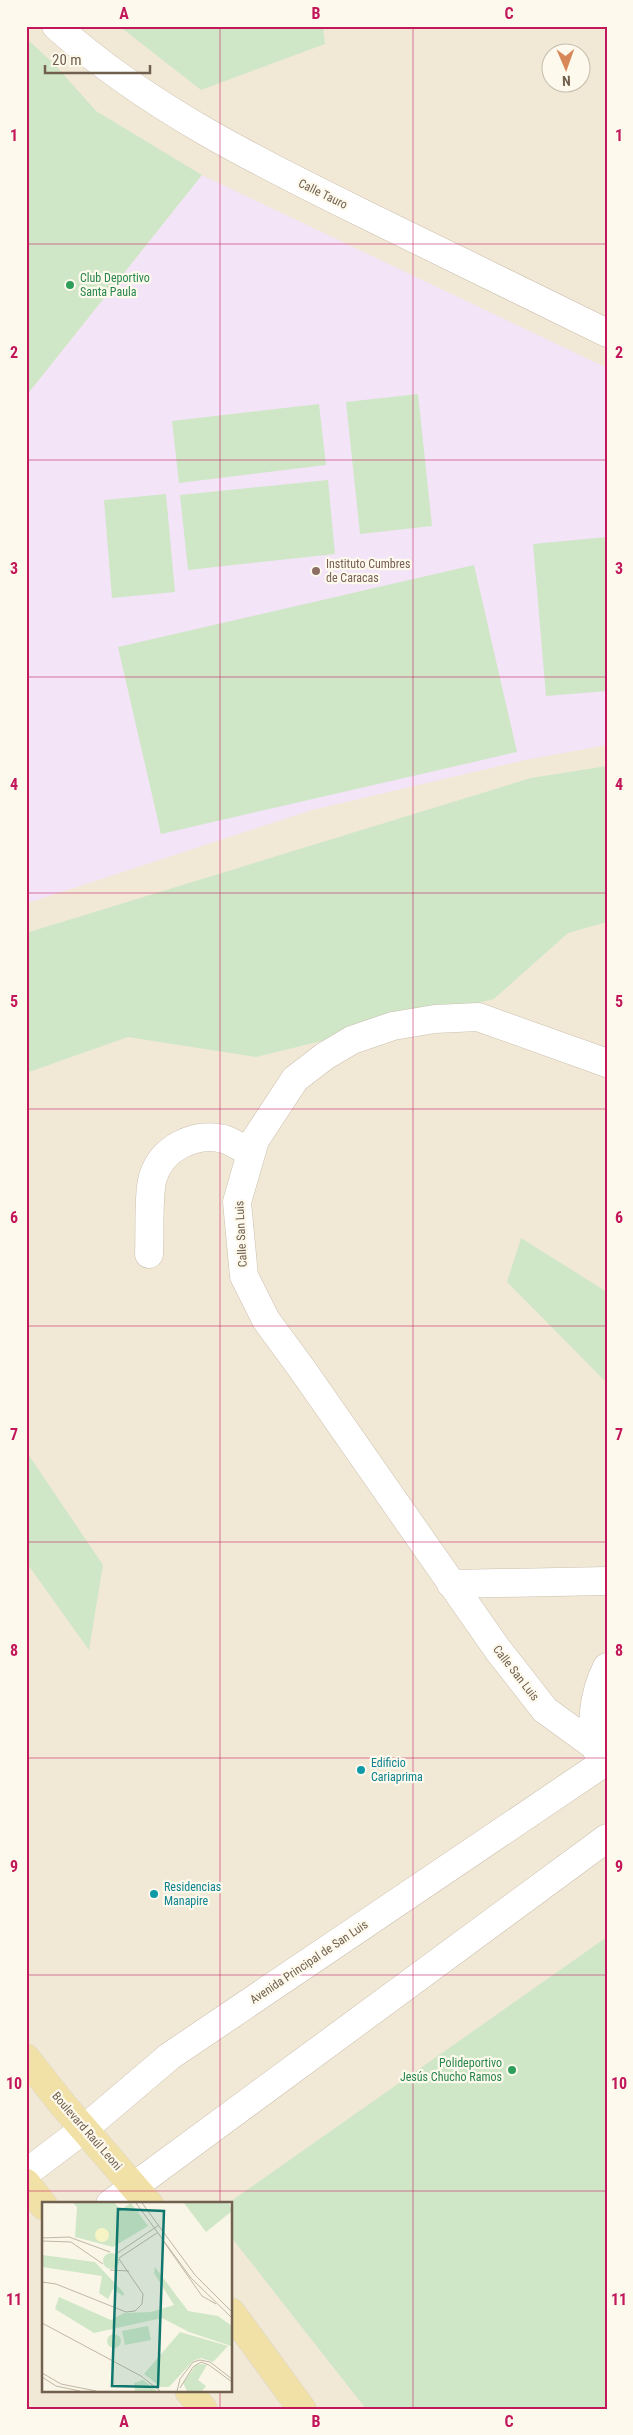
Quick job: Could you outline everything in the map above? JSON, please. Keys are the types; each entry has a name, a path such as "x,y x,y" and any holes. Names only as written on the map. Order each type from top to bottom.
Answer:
{"main road":[{"name":"Boulevard Raúl Leoni","path":"26,2058 84,2129 142,2195"},
{"path":"26,2183 42,2203"},
{"path":"232,2313 302,2409"},
{"path":"190,2392 203,2409"}],"street":[{"name":"Calle Tauro","path":"56,26 90,57 152,100 230,146 298,182 607,333"},
{"name":"Calle San Luis","path":"601,1762 545,1710 498,1650 266,1320 244,1276 238,1202 255,1140 295,1079 325,1056 352,1040 393,1026 435,1019 478,1017 607,1063"},
{"path":"149,1254 152,1179 159,1163 172,1149 187,1140 207,1136 226,1140 251,1153"},
{"path":"451,1584 607,1581"},
{"path":"601,1762 593,1724 595,1700 607,1667"},
{"name":"Avenida Principal de San Luis","path":"26,2173 84,2129 170,2056 601,1762"},
{"path":"117,2202 142,2195 231,2114 607,1838"}],"shaded area":[{"path":"26,26 607,26 607,2409 26,2409"},
{"name":"Instituto Cumbres de Caracas","path":"202,175 607,368 607,745 525,760 312,810 31,902 26,901 26,396"}],"green space":[{"path":"119,26 323,26 325,44 201,90"},
{"name":"Club Deportivo Santa Paula","path":"26,38 55,65 96,111 202,175 26,396"},
{"path":"418,394 432,526 360,534 346,402"},
{"path":"319,404 326,465 179,483 172,421"},
{"path":"328,480 335,554 188,570 180,495"},
{"path":"166,494 175,592 112,598 104,500"},
{"path":"607,537 607,691 546,696 533,544"},
{"path":"474,565 517,752 161,834 118,647"},
{"path":"607,766 607,922 568,933 494,999 256,1057 128,1037 26,1073 26,933 531,778"},
{"path":"521,1238 607,1292 607,1383 507,1282"},
{"path":"26,1451 103,1565 89,1650 26,1562"},
{"name":"Polideportivo Jesús Chucho Ramos","path":"607,1937 607,2409 366,2409 232,2238 232,2202 230,2202"}],"place":[{"name":"Club Deportivo Santa Paula","path":"70,285"},
{"name":"Instituto Cumbres de Caracas","path":"316,571"},
{"name":"Edificio Cariaprima","path":"361,1770"},
{"name":"Residencias Manapire","path":"154,1894"},
{"name":"Polideportivo Jesús Chucho Ramos","path":"512,2070"}]}
